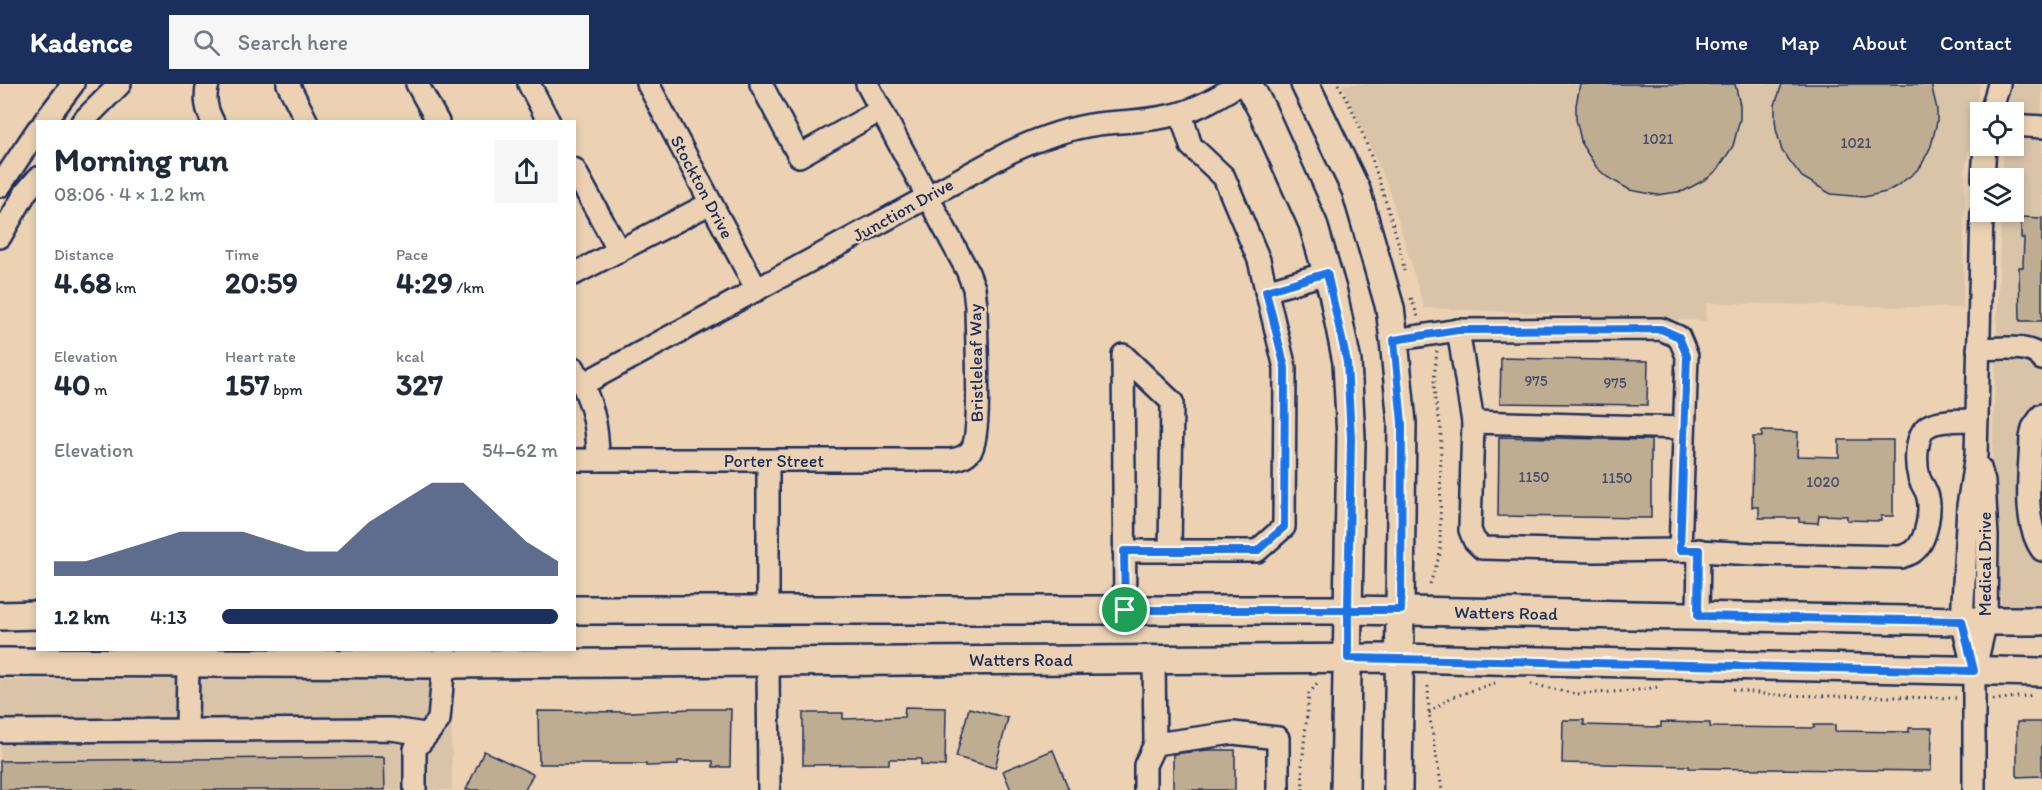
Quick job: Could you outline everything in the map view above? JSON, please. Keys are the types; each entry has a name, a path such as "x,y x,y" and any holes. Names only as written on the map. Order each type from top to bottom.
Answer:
{"main road":[{"path":"1248,84 1313,224 1327,273 1347,362 1351,438 1345,790"},
{"path":"1305,84 1356,190 1390,308 1402,423 1398,790"},
{"name":"Watters Road","path":"576,610 1401,610 2042,621"},
{"path":"0,616 36,615"},
{"name":"Watters Road","path":"0,662 188,663 445,657 768,662 1399,658 1974,671 2040,683"}],"street":[{"path":"46,120 73,84"},
{"path":"84,120 120,84"},
{"path":"288,84 307,120"},
{"path":"417,84 437,120"},
{"path":"529,84 548,120"},
{"name":"Stockton Drive","path":"648,84 757,290"},
{"path":"761,84 799,156 881,111"},
{"name":"Bristleleaf Way","path":"867,84 968,270 974,288 977,431 971,451"},
{"name":"Junction Drive","path":"579,376 757,290 1010,152 1066,130 1181,114 1239,84"},
{"path":"1994,102 1999,84"},
{"path":"207,88 208,113 212,120"},
{"path":"1124,551 1257,551 1284,527 1285,368 1259,260 1224,177 1191,146 1181,114"},
{"path":"2024,126 2042,127"},
{"path":"0,186 36,132"},
{"path":"576,173 619,251"},
{"path":"0,237 26,192 36,180"},
{"path":"576,273 711,203"},
{"name":"Medical Drive","path":"1974,790 1974,621 1987,536 1984,482 1976,455 1982,222"},
{"path":"1266,291 1327,273"},
{"path":"1394,340 1458,330 1661,329 1679,337 1687,356 1684,428 1690,550 1698,616"},
{"path":"1458,330 1473,422 1470,530 1474,540 1482,548 1690,550 1754,554 1901,557 1915,551 1923,538 1928,512 1928,495 1919,476 1917,462 1919,438 1923,430 1931,424 1977,420"},
{"path":"1978,349 2031,349 2042,359"},
{"path":"1125,610 1123,355 1172,402 1170,550"},
{"path":"579,376 595,416 598,460"},
{"path":"2042,415 2033,428 2031,438 2030,514 2036,541 2042,549"},
{"path":"1473,422 1684,428"},
{"name":"Porter Street","path":"576,460 950,460 962,458 971,451"},
{"path":"768,461 768,610"},
{"path":"415,790 415,749 425,734 439,720 445,657"},
{"path":"1145,790 1145,765 1155,744 1154,659"},
{"path":"768,662 769,790"},
{"path":"187,730 188,663"},
{"path":"0,731 391,729 425,734"},
{"path":"1155,744 1233,734 1278,738 1278,790"}],"path":[{"path":"1430,584 1440,554 1441,428"},
{"path":"1303,790 1302,765 1310,694 1318,682"},
{"path":"1429,712 1450,698 1496,683"},
{"path":"1526,683 1576,694 1630,691 1664,686"},
{"path":"1730,688 1770,695 2004,700 2040,683"},
{"path":"1428,686 1429,712 1442,790"}],"shaded area":[{"path":"1342,84 1980,84 1977,102 1970,102 1970,142 1965,171 1963,308 1707,303 1706,321 1424,308 1389,189"},
{"path":"2013,84 2042,84 2042,611 2002,611 1991,491 2001,222 2024,222 2024,168 2002,168 2003,156 2024,156 2024,102 2007,102"},
{"path":"451,679 452,790 0,790 0,680"}],"building":[{"path":"1580,84 1735,84 1740,105 1740,119 1733,146 1718,169 1708,178 1684,191 1657,195 1630,190 1607,177 1597,168 1582,145 1576,119"},
{"path":"1782,84 1931,84 1937,109 1937,122 1931,146 1921,166 1886,192 1864,197 1831,194 1802,177 1782,151 1776,129 1775,105"},
{"path":"2024,217 2042,218 2042,321 2020,321 2019,267 2023,267 2024,238 2021,238 2021,222 2024,222"},
{"path":"1501,358 1648,361 1647,405 1500,403"},
{"path":"1762,431 1798,432 1797,456 1839,457 1839,440 1893,440 1893,516 1881,516 1881,521 1847,520 1847,516 1819,515 1818,523 1799,522 1799,518 1759,518 1759,507 1752,507 1753,437 1762,437"},
{"path":"1499,437 1651,440 1651,518 1498,516"},
{"path":"905,707 946,708 945,766 921,765 921,759 889,759 889,764 803,765 803,713 843,713 843,719 904,717"},
{"path":"969,708 1008,718 995,768 956,757"},
{"path":"731,709 730,767 713,767 713,761 678,761 678,765 646,766 646,764 539,764 538,711 631,712"},
{"path":"1563,720 1584,720 1584,725 1661,727 1661,722 1710,723 1710,727 1814,728 1814,725 1835,725 1835,731 1909,732 1909,728 1932,728 1931,771 1689,768 1689,766 1562,763"},
{"path":"2017,722 2042,722 2042,776 2017,777"},
{"path":"1053,750 1069,790 1011,790 1003,771"},
{"path":"1207,750 1235,750 1235,790 1173,790 1173,754"},
{"path":"484,751 533,774 525,790 466,790"},
{"path":"384,757 385,790 0,790 0,761"}],"route":[{"path":"1125,610 1124,551 1257,551 1284,527 1285,368 1266,291 1327,273 1347,362 1351,438 1348,610 1401,610 1402,423 1394,340 1458,330 1661,329 1679,337 1687,356 1680,550 1699,550 1698,616 1962,621 1974,671 1348,658 1348,610 1125,610"}]}
